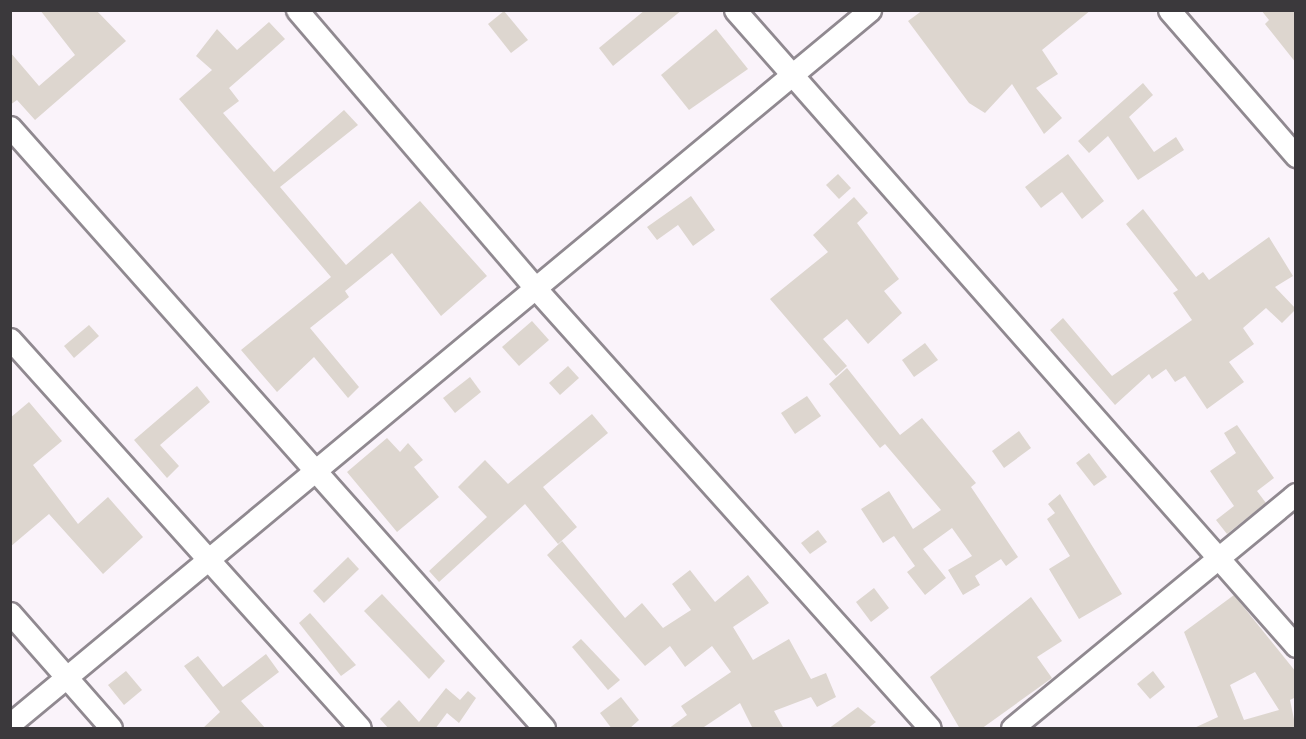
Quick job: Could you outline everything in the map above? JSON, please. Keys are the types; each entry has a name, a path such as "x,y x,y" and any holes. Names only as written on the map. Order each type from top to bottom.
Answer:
{"street":[{"path":"297,10 537,290 930,729"},
{"path":"735,10 1296,646"},
{"path":"10,724 207,556 537,290 870,10"},
{"path":"1168,10 1296,156"},
{"path":"10,127 544,729"},
{"path":"10,339 360,729"},
{"path":"1012,729 1296,494"},
{"path":"10,613 111,729"}],"building":[{"path":"40,10 96,10 126,41 35,120 17,100 10,105 10,52 39,86 75,55"},
{"path":"645,10 682,10 613,66 599,48"},
{"path":"923,10 1091,10 1042,50 1058,74 1036,88 1062,118 1044,134 1012,84 985,113 969,103 908,21"},
{"path":"1261,10 1296,11 1296,63 1265,24 1269,20"},
{"path":"504,11 528,40 511,53 488,24"},
{"path":"269,22 285,39 229,88 239,101 223,113 274,172 344,110 358,125 280,187 346,265 420,201 487,276 441,316 392,253 345,291 349,297 310,328 359,387 348,398 314,357 277,392 241,350 331,277 179,99 212,70 196,56 217,29 237,50"},
{"path":"716,29 748,69 689,110 661,75"},
{"path":"1143,83 1153,95 1129,117 1154,152 1176,137 1184,150 1138,180 1108,136 1089,153 1078,141"},
{"path":"1068,154 1104,201 1082,219 1062,192 1041,208 1025,187"},
{"path":"838,174 851,188 839,199 826,185"},
{"path":"691,196 715,230 693,246 678,225 657,240 647,227"},
{"path":"854,197 868,213 857,223 899,279 884,291 902,313 868,344 847,319 823,339 847,366 836,376 770,299 828,252 813,235"},
{"path":"1143,209 1196,277 1203,272 1209,280 1269,237 1293,276 1275,287 1296,309 1282,323 1266,308 1243,328 1254,344 1229,362 1244,382 1207,409 1185,376 1175,382 1166,369 1152,379 1149,374 1115,405 1050,330 1063,318 1112,376 1192,320 1173,293 1178,290 1126,224"},
{"path":"532,321 549,340 519,366 502,347"},
{"path":"89,325 99,336 74,358 64,346"},
{"path":"925,343 938,360 914,377 902,360"},
{"path":"568,366 579,378 560,395 549,383"},
{"path":"847,368 900,435 922,418 976,483 971,487 1018,557 1006,566 1001,559 975,576 980,585 963,595 948,570 972,556 952,528 923,549 946,578 925,595 907,572 915,566 894,536 883,543 861,509 889,491 913,529 941,510 885,444 880,448 829,384"},
{"path":"470,377 481,392 455,413 443,398"},
{"path":"197,386 210,402 160,445 179,466 167,478 134,440"},
{"path":"807,396 821,416 795,434 781,413"},
{"path":"29,402 62,441 33,465 78,524 108,497 143,537 103,574 49,514 10,547 10,418"},
{"path":"592,414 608,433 543,487 577,527 558,544 525,504 439,582 429,571 487,517 458,487 485,460 508,484"},
{"path":"1237,425 1274,478 1257,491 1266,503 1227,534 1216,520 1234,506 1210,471 1236,453 1224,433"},
{"path":"1019,431 1031,448 1004,468 992,451"},
{"path":"387,438 400,452 408,443 423,460 414,467 439,497 397,532 347,472"},
{"path":"1089,453 1107,477 1094,486 1076,463"},
{"path":"1060,494 1122,594 1079,619 1049,569 1070,556 1047,519 1055,513 1048,504"},
{"path":"818,530 827,542 810,554 801,543"},
{"path":"562,541 625,618 642,603 663,628 691,610 672,584 690,570 715,602 748,575 769,603 733,627 753,660 789,639 811,679 826,673 836,697 817,707 811,697 774,711 784,729 753,729 740,703 701,729 668,729 687,715 681,706 731,672 712,646 685,667 670,646 645,666 547,555"},
{"path":"348,557 359,569 324,603 313,591"},
{"path":"874,588 889,608 871,622 856,602"},
{"path":"382,594 445,661 429,679 364,611"},
{"path":"1234,595 1296,672 1296,697 1290,700 1296,729 1192,729 1218,717 1184,632","holes":["1255,672 1279,710 1244,720 1230,685"]},
{"path":"1031,597 1062,641 1037,657 1052,678 981,729 960,729 930,677"},
{"path":"310,613 356,665 341,676 299,623"},
{"path":"581,639 620,680 608,690 572,647"},
{"path":"266,654 279,672 241,701 266,729 202,729 220,712 184,666 198,656 223,687"},
{"path":"126,671 142,690 124,705 108,685"},
{"path":"1153,671 1165,687 1150,699 1137,684"},
{"path":"446,688 460,700 468,691 476,698 459,723 447,713 435,729 389,729 380,719 399,700 419,722"},
{"path":"621,697 639,720 629,729 612,729 600,713"},
{"path":"858,707 876,722 867,729 828,729"}]}
